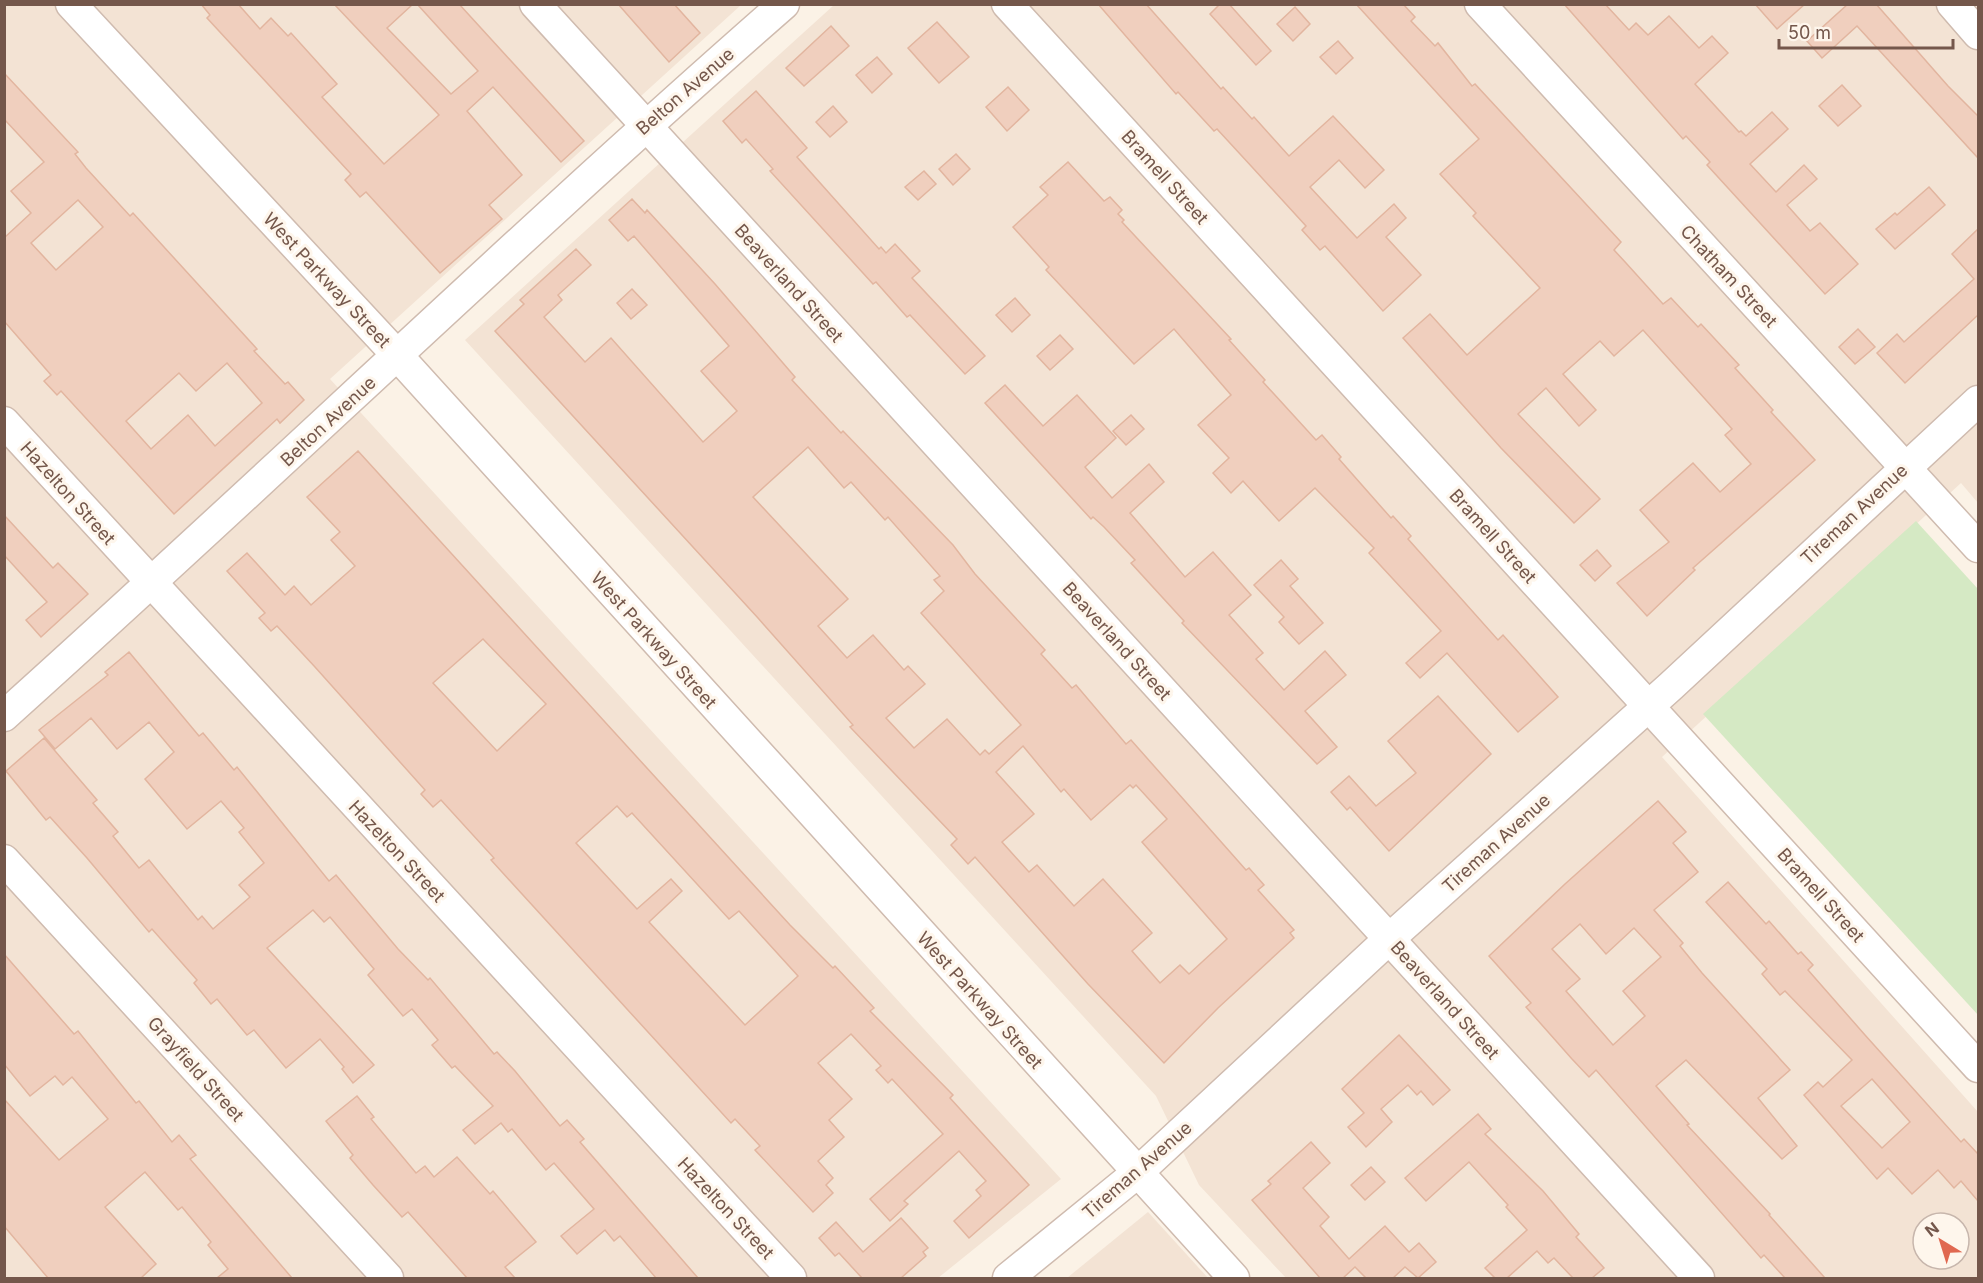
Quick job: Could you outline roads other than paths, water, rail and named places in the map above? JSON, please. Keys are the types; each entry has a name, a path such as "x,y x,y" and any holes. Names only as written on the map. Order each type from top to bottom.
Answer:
{"street":[{"name":"West Parkway Street","path":"71,4 397,355 1234,1278"},
{"name":"Beaverland Street","path":"535,4 1699,1278"},
{"name":"Belton Avenue","path":"4,716 151,584 646,125 784,4"},
{"name":"Bramell Street","path":"1007,4 1978,1067"},
{"name":"Chatham Street","path":"1480,4 1978,547"},
{"path":"1952,4 1978,34"},
{"name":"Tireman Avenue","path":"1008,1278 1137,1173 1389,939 1649,706 1905,466 1978,401"},
{"name":"Hazelton Street","path":"4,422 791,1278"},
{"name":"Grayfield Street","path":"4,860 388,1278"}]}
